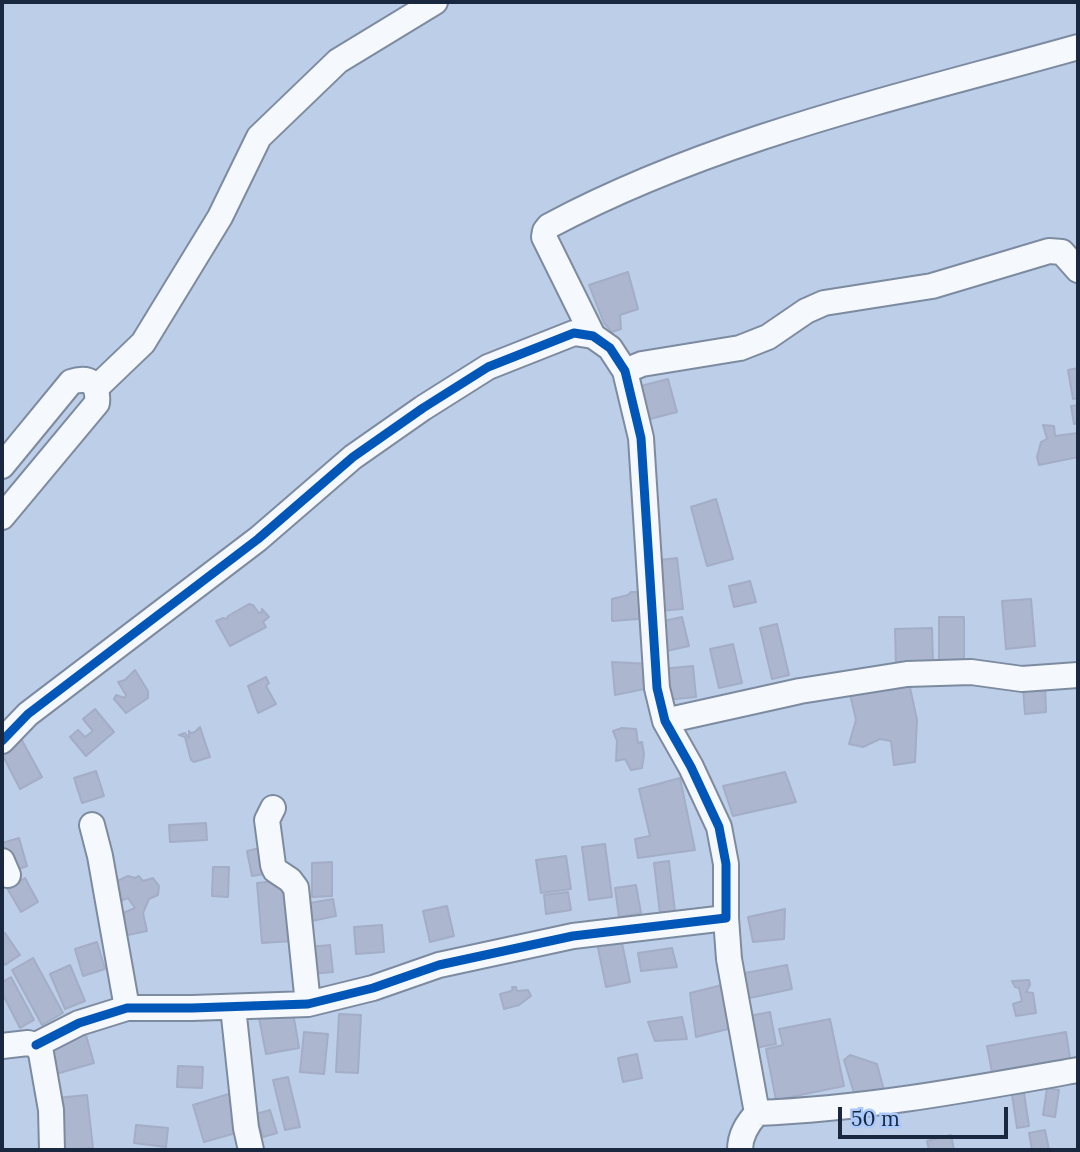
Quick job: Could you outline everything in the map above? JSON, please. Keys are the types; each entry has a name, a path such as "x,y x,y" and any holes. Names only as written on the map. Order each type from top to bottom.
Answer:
{"street":[{"path":"96,388 150,332 220,218 260,137 338,61 436,2"},
{"path":"593,336 544,237 549,226 604,197 770,133 1078,47"},
{"path":"625,371 642,364 740,348 768,337 806,311 824,303 932,286 1049,251 1062,252 1078,270"},
{"path":"2,741 28,714 258,539 353,457 423,408 488,367 574,333 593,336 610,348 625,371 641,438 657,688 665,721 691,767 719,827 726,864 729,959 757,1113"},
{"path":"2,466 71,382 82,379 90,381 96,388 97,403 2,517"},
{"path":"665,721 800,691 907,674 971,672 1022,679 1078,675"},
{"path":"273,808 267,820 273,865 278,874 290,880 296,888 308,1004"},
{"path":"92,825 127,1008"},
{"path":"2,1046 28,1043 36,1045 79,1023 127,1008 308,1004 373,988 439,965 573,936 726,918"},
{"path":"233,1007 246,1128 251,1150"},
{"path":"36,1045 41,1053 51,1111 52,1150"},
{"path":"740,1150 740,1141 748,1123 757,1113 821,1111 867,1105 1078,1070"}],"building":[{"path":"628,272 638,309 620,315 621,329 612,332 604,323 589,285"},
{"path":"1078,368 1078,398 1073,399 1068,370"},
{"path":"668,379 677,412 646,420 637,387"},
{"path":"1078,405 1078,423 1074,424 1071,406"},
{"path":"1043,425 1054,426 1055,436 1078,433 1078,457 1039,465 1037,457 1041,442 1047,439"},
{"path":"716,499 733,559 707,566 691,507"},
{"path":"677,558 683,609 658,611 652,561"},
{"path":"750,581 756,602 734,607 729,586"},
{"path":"631,592 641,592 650,618 612,621 612,599"},
{"path":"1031,599 1035,646 1006,649 1002,601"},
{"path":"249,604 259,613 262,609 269,617 263,622 266,627 230,646 216,621 227,619"},
{"path":"682,617 689,646 662,652 655,623"},
{"path":"939,617 964,617 964,660 939,660"},
{"path":"777,624 789,675 772,679 760,628"},
{"path":"932,628 933,665 896,667 895,629"},
{"path":"733,644 742,683 719,688 710,649"},
{"path":"612,662 651,664 654,687 615,695"},
{"path":"693,666 696,697 665,700 661,669"},
{"path":"135,670 148,691 148,698 126,713 114,699 116,695 125,698 126,695 118,682 125,680"},
{"path":"266,677 269,683 266,686 276,704 258,713 248,686"},
{"path":"909,683 917,720 915,762 894,765 891,741 880,739 863,747 849,744 856,720 850,694"},
{"path":"1045,685 1046,712 1025,714 1023,686"},
{"path":"95,709 114,732 86,756 70,737 78,730 85,737 93,731 83,719"},
{"path":"200,727 210,757 194,762 191,760 185,737 179,735 185,733 189,738 189,731 195,732"},
{"path":"622,728 636,729 638,743 642,742 644,754 642,768 631,770 625,759 616,761 617,741 613,731"},
{"path":"19,735 42,777 20,789 2,754 2,744"},
{"path":"96,771 104,796 82,803 74,778"},
{"path":"785,772 796,802 733,816 723,786"},
{"path":"680,778 695,850 638,858 635,839 650,836 639,789"},
{"path":"206,823 207,840 170,842 169,825"},
{"path":"19,838 27,866 10,872 2,843"},
{"path":"605,844 612,897 589,900 582,847"},
{"path":"265,847 270,873 252,876 247,851"},
{"path":"566,856 571,889 541,893 536,860"},
{"path":"669,861 675,912 660,914 654,863"},
{"path":"332,862 332,896 312,897 312,863"},
{"path":"213,867 229,867 228,897 212,896"},
{"path":"128,876 139,876 143,881 153,878 159,886 158,895 149,899 143,913 147,931 123,936 118,915 135,908 128,898 116,903 111,884"},
{"path":"25,878 38,902 21,912 7,888"},
{"path":"287,880 292,941 262,943 257,883"},
{"path":"636,885 641,913 619,917 615,888"},
{"path":"568,892 571,910 546,914 544,895"},
{"path":"333,899 336,916 307,922 304,904"},
{"path":"447,906 454,936 430,942 423,911"},
{"path":"785,909 784,939 753,942 748,917"},
{"path":"382,925 384,952 356,954 354,927"},
{"path":"5,933 20,955 5,965 2,960 2,935"},
{"path":"621,938 630,982 606,987 597,943"},
{"path":"97,942 105,969 83,976 75,949"},
{"path":"330,945 333,972 311,974 308,947"},
{"path":"672,948 677,967 641,971 638,953"},
{"path":"33,958 63,1013 42,1025 12,970"},
{"path":"70,965 85,1001 65,1009 50,974"},
{"path":"787,965 792,989 745,999 740,974"},
{"path":"11,977 34,1020 20,1028 2,993 2,982"},
{"path":"1029,980 1030,985 1026,992 1033,993 1036,1013 1016,1016 1013,1004 1022,1001 1019,988 1015,987 1012,981"},
{"path":"726,984 732,1028 696,1037 690,993"},
{"path":"512,987 516,987 517,991 528,990 531,996 519,1005 504,1009 500,994 513,990"},
{"path":"293,1012 299,1048 266,1054 259,1018"},
{"path":"770,1012 776,1044 750,1049 744,1017"},
{"path":"339,1014 361,1015 358,1073 336,1072"},
{"path":"682,1017 687,1039 655,1041 648,1022"},
{"path":"830,1019 844,1086 776,1100 766,1049 783,1045 779,1029"},
{"path":"84,1028 94,1063 56,1074 50,1052"},
{"path":"304,1032 328,1034 324,1074 300,1072"},
{"path":"1066,1032 1070,1058 992,1072 987,1046"},
{"path":"637,1054 642,1078 623,1082 618,1058"},
{"path":"850,1055 877,1064 886,1098 857,1103 844,1060"},
{"path":"178,1066 203,1067 202,1088 177,1087"},
{"path":"288,1077 300,1127 285,1130 273,1080"},
{"path":"1047,1088 1059,1090 1055,1117 1043,1115"},
{"path":"232,1093 243,1131 204,1142 193,1105"},
{"path":"1024,1093 1029,1126 1017,1128 1012,1095"},
{"path":"87,1095 93,1148 63,1150 57,1098"},
{"path":"270,1110 277,1133 263,1137 256,1114"},
{"path":"136,1125 168,1128 166,1147 134,1143"},
{"path":"1045,1130 1049,1150 1032,1150 1029,1133"},
{"path":"951,1135 954,1150 929,1150 927,1141"}],"cycle path":[{"path":"2,741 28,714 258,539 353,457 488,367 574,333 593,336 610,348 625,371 641,438 657,688 665,721 691,767 719,827 726,864 726,918 573,936 439,965 373,988 308,1004 127,1008 79,1023 36,1045"}]}
